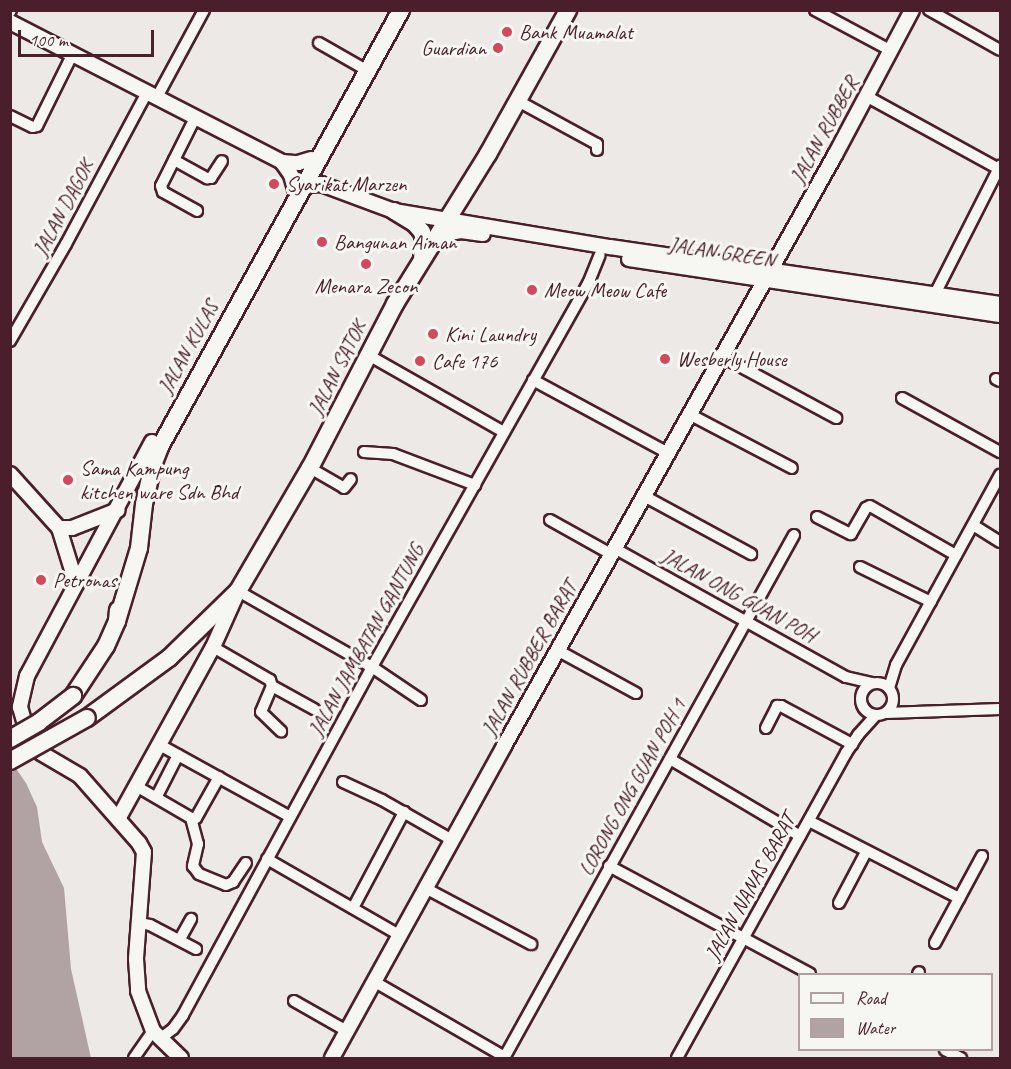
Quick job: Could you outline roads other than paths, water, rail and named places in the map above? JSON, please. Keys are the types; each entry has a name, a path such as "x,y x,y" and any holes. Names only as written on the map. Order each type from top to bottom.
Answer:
{"main road":[{"name":"JALAN KULAS","path":"157,1035 138,991 136,967 144,852 80,776 41,753 29,739 22,722 21,692 72,587 118,510 196,359 344,113 401,10"},
{"name":"JALAN SATOK","path":"118,819 213,647 238,591 310,468 395,304 488,154 568,10"},
{"name":"JALAN RUBBER","path":"768,275 912,10"},
{"path":"10,22 282,162 312,159"},
{"name":"JALAN KULAS","path":"10,739 39,722 73,696 93,668 117,621 139,548 150,477 161,445 312,159 330,128 344,113"},
{"path":"282,162 291,175 296,193"},
{"name":"JALAN GREEN","path":"296,193 307,185 321,184 394,211 1000,315"},
{"path":"394,211 414,223 422,232 425,244 421,261"},
{"name":"JALAN GREEN","path":"438,235 451,232 472,232 600,255 935,294 1000,304"},
{"name":"JALAN RUBBER BARAT","path":"332,1059 612,551 768,275"},
{"name":"JALAN KULAS","path":"117,621 119,596 136,505 152,442"},
{"path":"10,474 59,528 72,570 72,587"},
{"path":"59,528 72,528 118,510"},
{"name":"JALAN SATOK","path":"10,761 87,718 169,658 238,591"},
{"path":"157,1035 181,1059"}],"street":[{"name":"JALAN DAGOK","path":"10,341 152,94 204,10"},
{"path":"815,10 890,50"},
{"path":"929,10 1000,50"},
{"path":"320,43 368,70"},
{"path":"10,116 33,128 37,126 73,53"},
{"path":"866,96 1000,167 935,294"},
{"path":"518,100 597,144 597,150"},
{"path":"195,118 161,186 163,192 197,211"},
{"path":"174,160 207,178 211,178 222,161"},
{"name":"JALAN JAMBATAN GANTUNG","path":"134,1059 157,1035 173,1029 183,1015 372,667 588,284 600,255"},
{"path":"370,356 504,432"},
{"path":"721,356 836,418"},
{"path":"533,380 668,453"},
{"path":"902,398 1000,452"},
{"path":"689,414 792,468"},
{"path":"364,452 393,454 475,485"},
{"path":"310,468 344,488 351,479"},
{"path":"909,710 893,700 889,688 896,665 1000,475"},
{"path":"644,496 751,554"},
{"path":"817,517 851,534 866,508 870,506 956,555"},
{"name":"JALAN ONG GUAN POH","path":"550,520 846,676 874,683"},
{"path":"973,525 1000,542"},
{"name":"LORONG ONG GUAN POH 1","path":"504,1058 794,535"},
{"path":"860,567 931,602"},
{"path":"238,591 372,667 422,700"},
{"path":"213,647 270,680 272,686 261,712 282,731"},
{"path":"557,651 636,693"},
{"path":"896,665 865,689 862,703 881,714 909,710 1000,709"},
{"name":"JALAN ONG GUAN POH","path":"846,676 862,703"},
{"path":"874,683 889,688"},
{"path":"272,686 314,709"},
{"path":"881,714 893,700"},
{"name":"JALAN NANAS BARAT","path":"855,739 862,703"},
{"path":"766,728 777,706 781,706 855,739"},
{"name":"JALAN NANAS BARAT","path":"677,1059 855,739 881,714"},
{"path":"159,744 290,817"},
{"path":"157,796 178,755"},
{"path":"670,759 800,836"},
{"path":"136,786 157,796 191,818 196,818 219,777"},
{"path":"343,782 404,812 452,840"},
{"path":"353,908 404,812"},
{"path":"191,818 198,844 193,866 199,874 226,885 233,882 246,863"},
{"path":"809,821 959,898"},
{"path":"839,903 866,852"},
{"path":"934,943 982,856"},
{"path":"267,860 401,936"},
{"path":"609,866 806,973"},
{"path":"427,889 531,944"},
{"path":"180,939 191,919"},
{"path":"139,923 180,939 196,949"},
{"path":"375,982 504,1058"},
{"path":"294,1001 347,1031"},
{"path":"948,1051 961,1059"}],"water":[{"path":"10,760 26,783 37,807 42,842 64,888 71,969 91,1058 11,1058"}],"place":[{"name":"Bank Muamalat","path":"507,32"},
{"name":"Guardian","path":"498,48"},
{"name":"Syarikat Marzen","path":"274,184"},
{"name":"Bangunan Aiman","path":"322,242"},
{"name":"Menara Zecon","path":"366,264"},
{"name":"Meow Meow Cafe","path":"532,290"},
{"name":"Kini Laundry","path":"433,334"},
{"name":"Wesberly House","path":"665,359"},
{"name":"Cafe 176","path":"420,361"},
{"name":"Sama Kampung kitchen ware Sdn Bhd","path":"68,480"},
{"name":"Petronas","path":"41,580"}]}
